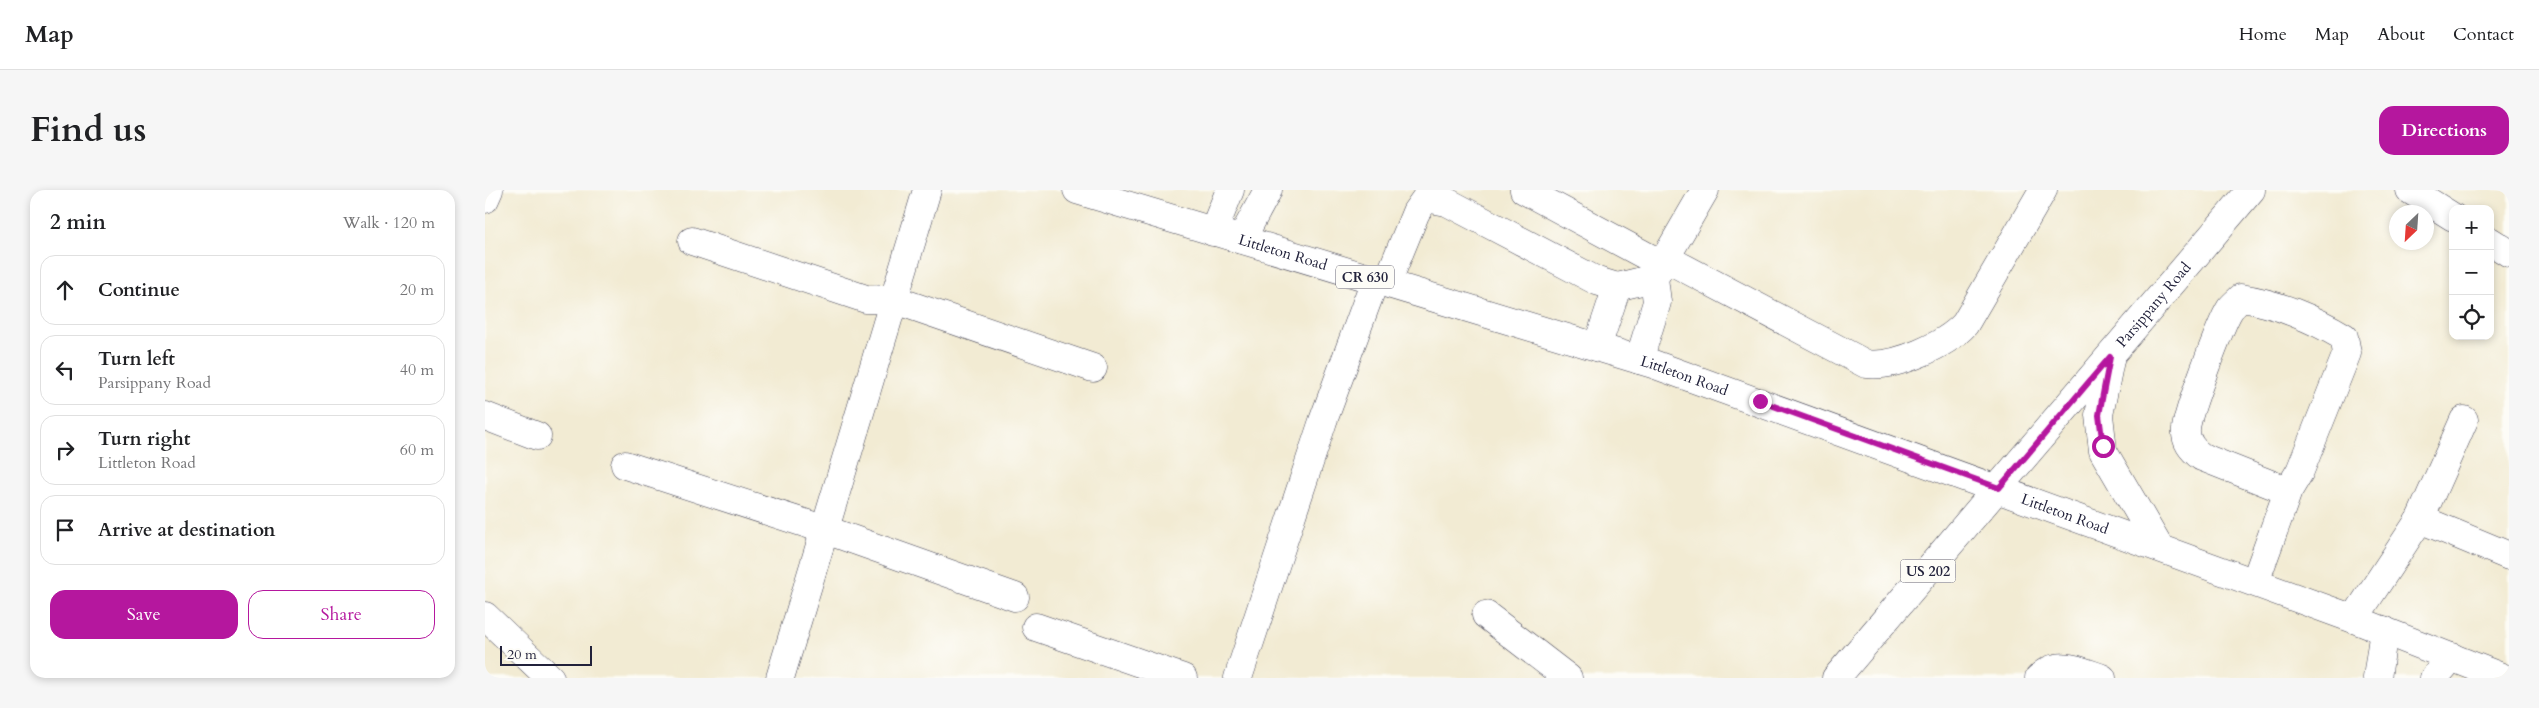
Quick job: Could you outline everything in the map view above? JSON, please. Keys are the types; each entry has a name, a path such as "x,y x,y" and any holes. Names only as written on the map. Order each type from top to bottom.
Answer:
{"main road":[{"path":"485,199 489,190"},
{"path":"780,678 927,190"},
{"name":"Littleton Road","path":"1077,190 1639,360 1999,488 2255,582 2384,630 2504,678"},
{"path":"1213,232 1230,190"},
{"path":"1241,240 1268,190"},
{"path":"1525,190 1661,267 1866,364 1877,365 1907,358 1957,333 1965,324 2043,190"},
{"path":"1639,360 1657,302 1661,267 1705,190"},
{"name":"Parsippany Road","path":"1999,488 2221,223 2251,190"},
{"path":"2410,190 2449,214"},
{"path":"1238,678 1323,422 1381,282 1416,212 1432,194 1597,281 1617,287 1661,267"},
{"path":"692,240 866,299 895,300 1093,368"},
{"path":"2494,244 2509,253"},
{"path":"1597,347 1617,287"},
{"path":"2255,582 2288,491 2300,471 2347,353 2344,337 2326,326 2256,300 2241,298 2230,308 2201,383 2186,429 2187,438 2195,452 2210,461 2288,491"},
{"path":"2110,357 2099,415 2103,451 2159,547"},
{"path":"485,416 537,436"},
{"path":"2354,619 2420,519 2464,420"},
{"path":"625,465 826,530 1015,597"},
{"name":"US 202","path":"1836,678 1999,488"},
{"path":"2420,519 2509,556"},
{"path":"1486,615 1568,678"},
{"path":"485,616 550,678"},
{"path":"1036,627 1183,678"},
{"path":"2377,678 2384,630"},
{"path":"2434,678 2452,657"},
{"path":"2039,678 2051,669 2059,666 2071,667 2102,678"}],"route":[{"path":"1760,401 1999,488 2110,357 2099,415 2103,446"}]}
